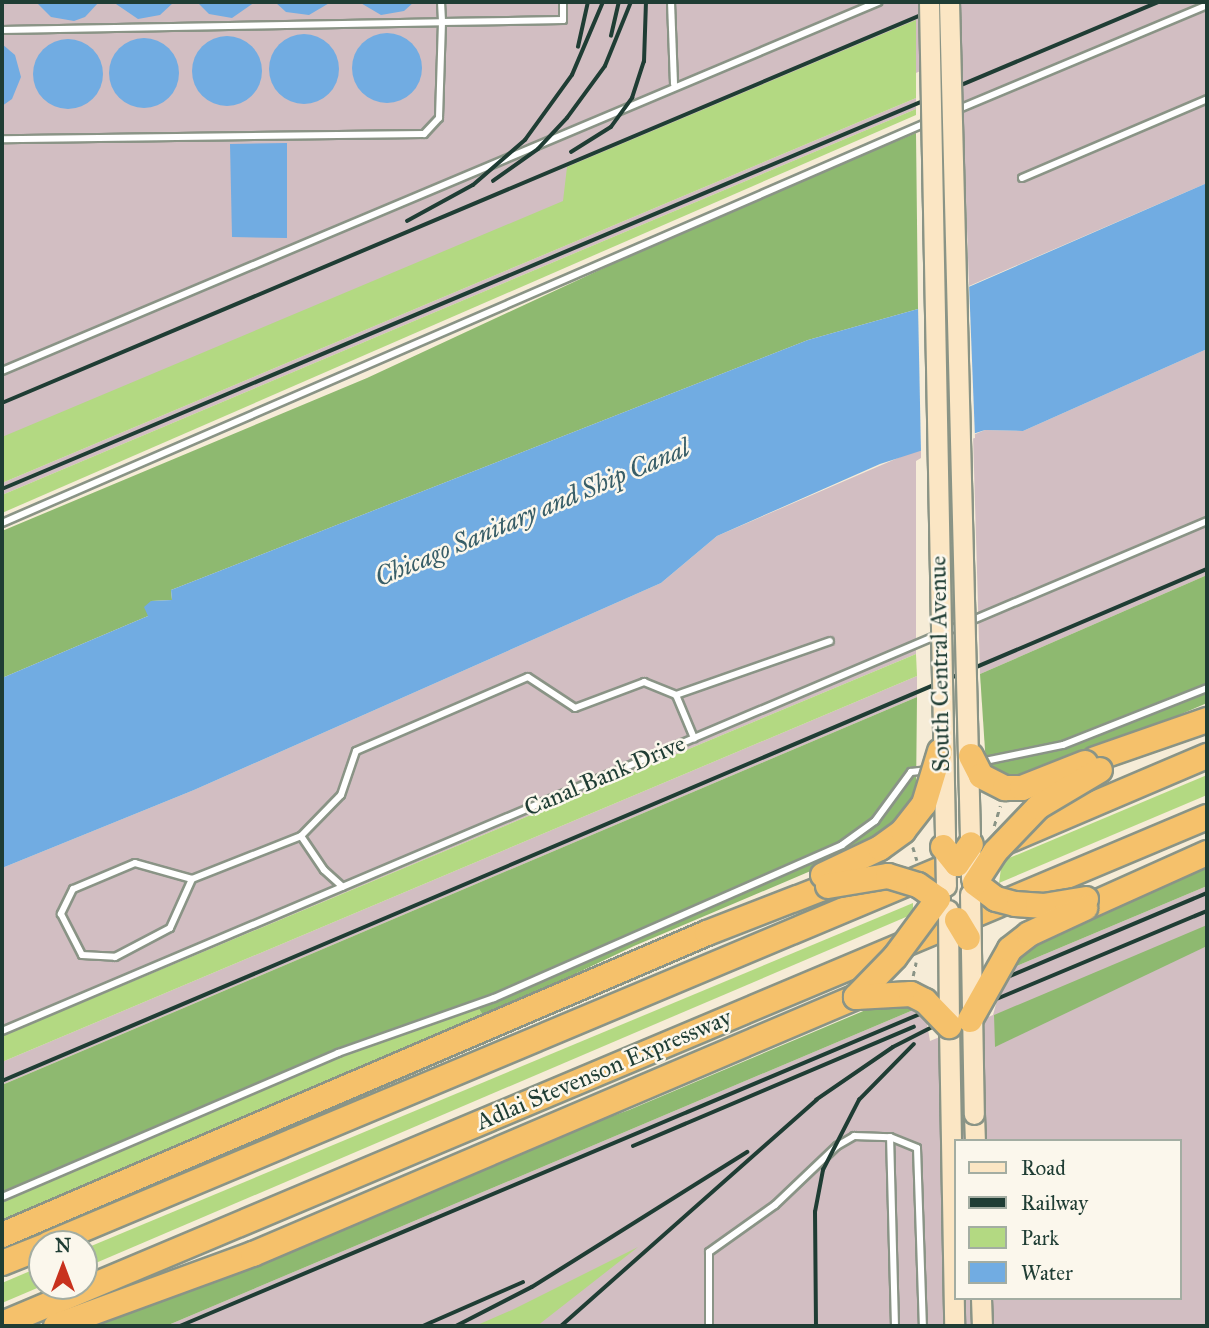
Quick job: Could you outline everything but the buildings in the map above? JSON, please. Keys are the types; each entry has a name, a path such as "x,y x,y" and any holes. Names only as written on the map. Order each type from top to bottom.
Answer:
{"highway":[{"path":"2,1235 826,880 903,831 955,760 1005,788 1022,788 1097,765 1207,723"},
{"path":"81,1230 1207,756"},
{"path":"951,915 969,864 995,852 1038,807 1097,765"},
{"name":"Adlai Stevenson Expressway","path":"2,1324 1207,817"},
{"path":"56,1326 253,1254 856,997 911,994 959,1023 1010,949 1029,934 1088,903 1207,853"},
{"path":"969,864 996,899 1015,904 1044,906 1088,903"},
{"path":"951,915 969,864"},
{"path":"826,880 888,876 918,885 951,915"},
{"path":"856,997 923,924 951,915"},
{"path":"2,1264 28,1253"}],"main road":[{"name":"South Central Avenue","path":"929,2 955,760 969,864"},
{"name":"South Central Avenue","path":"949,2 955,760 969,864"},
{"path":"951,915 959,1023 974,1114 975,1139"},
{"path":"954,1326 951,1123 959,1023"},
{"path":"981,1300 982,1326"}],"lane":[{"path":"2,139 424,134 439,118 442,2"},
{"path":"2,30 563,20 563,2"},
{"path":"671,2 674,84"},
{"path":"2,371 674,84 878,2"},
{"path":"2,523 401,353 694,221 1207,5"},
{"path":"1022,178 1207,99"},
{"name":"Canal Bank Drive","path":"2,1031 1207,521"},
{"path":"191,879 170,928 115,957 82,955 61,914 74,889 135,863 191,879 301,836 341,795 356,751 528,677 575,708 644,682 676,695 830,640"},
{"path":"2,1197 338,1053 494,998 842,845 875,821 911,772 955,760 1063,745 1207,688"},
{"path":"676,695 694,738"},
{"path":"301,836 324,870 343,887"},
{"path":"709,1326 709,1252 775,1205 837,1146 854,1136 890,1137 918,1148 923,1326"},
{"path":"890,1137 895,1326"}],"path":[{"path":"969,864 1000,806"},
{"path":"912,840 917,860"}],"shaded area":[{"path":"2,2 1207,2 1207,183 969,286 961,54 2,457"},
{"path":"916,98 916,109 2,495 2,483"},
{"path":"1207,349 1207,575 980,674 973,435 985,430 1023,431"},
{"path":"921,448 921,458 916,461 916,654 2,1036 2,868 194,790 661,583 717,536"},
{"path":"917,676 917,697 2,1085 2,1062"},
{"path":"1207,886 1207,1326 166,1326 918,1008 926,1018 930,1041 993,1015 1005,971"}],"green space":[{"path":"916,20 916,98 2,483 2,437 563,201 567,167"},
{"path":"916,109 916,115 2,513 2,495"},
{"path":"916,133 918,309 808,340 171,590 172,600 151,601 148,616 2,678 2,531 367,378 716,216"},
{"path":"1207,575 1207,703 1025,781 1010,781 986,765 980,674"},
{"path":"916,654 917,676 2,1062 2,1036"},
{"path":"917,697 916,795 896,826 820,867 634,946 484,1017 476,1004 338,1053 2,1197 2,1085"},
{"path":"1207,775 1207,795 999,883 1002,861"},
{"path":"1207,865 1207,886 1005,971 1028,944"},
{"path":"913,903 913,914 98,1262 98,1243"},
{"path":"1207,925 1207,946 995,1047 994,1015"},
{"path":"887,1001 918,1008 166,1326 81,1326 498,1157 629,1110"},
{"path":"476,1004 484,1017 2,1224 2,1197 338,1053"},
{"path":"638,1247 537,1326 475,1326 512,1310"},
{"path":"28,1272 28,1292 2,1303 2,1283"}],"water":[{"path":"36,2 99,2 85,17 74,21 51,17"},
{"path":"113,2 174,2 160,15 138,19"},
{"path":"197,2 255,2 232,18 209,14"},
{"path":"275,2 331,2 309,15 286,12"},
{"path":"359,2 414,2 404,11 381,15"},
{"path":"380,33 394,33 407,39 416,48 422,68 420,81 412,93 394,103 380,103 367,97 358,88 352,75 352,61 358,48 367,39"},
{"path":"297,34 311,34 324,40 333,49 339,69 337,82 329,94 311,104 297,104 284,98 275,89 269,76 269,62 275,49 284,40"},
{"path":"220,36 234,36 247,42 256,51 262,71 260,84 252,96 234,106 220,106 207,100 198,91 192,78 192,64 198,51 207,42"},
{"path":"137,38 151,38 164,44 173,53 179,73 177,86 169,98 151,108 137,108 124,102 115,93 109,80 109,66 115,53 124,44"},
{"path":"61,39 75,39 88,45 97,54 103,74 101,87 93,99 75,109 61,109 48,103 39,94 33,81 33,67 39,54 48,45"},
{"path":"2,44 15,55 21,77 12,99 2,106"},
{"path":"287,143 287,238 232,237 230,144"},
{"name":"Chicago Sanitary and Ship Canal","path":"1207,183 1207,349 1023,431 985,430 880,464 717,536 661,583 194,790 2,868 2,678 148,616 144,607 151,601 172,600 171,590 808,340 918,309"}],"pier":[{"path":"969,283 975,438 921,452 918,305"}],"railway":[{"path":"578,47 588,2"},
{"path":"407,221 473,185 525,140 572,75 603,2"},
{"path":"611,36 619,2"},
{"path":"493,181 538,149 567,118 605,66 631,2"},
{"path":"571,152 611,127 632,98 644,62 646,2"},
{"path":"2,403 952,2"},
{"path":"2,489 1158,2"},
{"path":"2,1081 1207,569"},
{"path":"180,1326 1207,893"},
{"path":"561,1326 816,1100 893,1047 944,1021 1207,911"},
{"path":"633,1146 914,1027"},
{"path":"816,1326 815,1212 823,1170 859,1100 914,1044"},
{"path":"456,1326 532,1287 747,1152"},
{"path":"423,1326 523,1282"}]}
